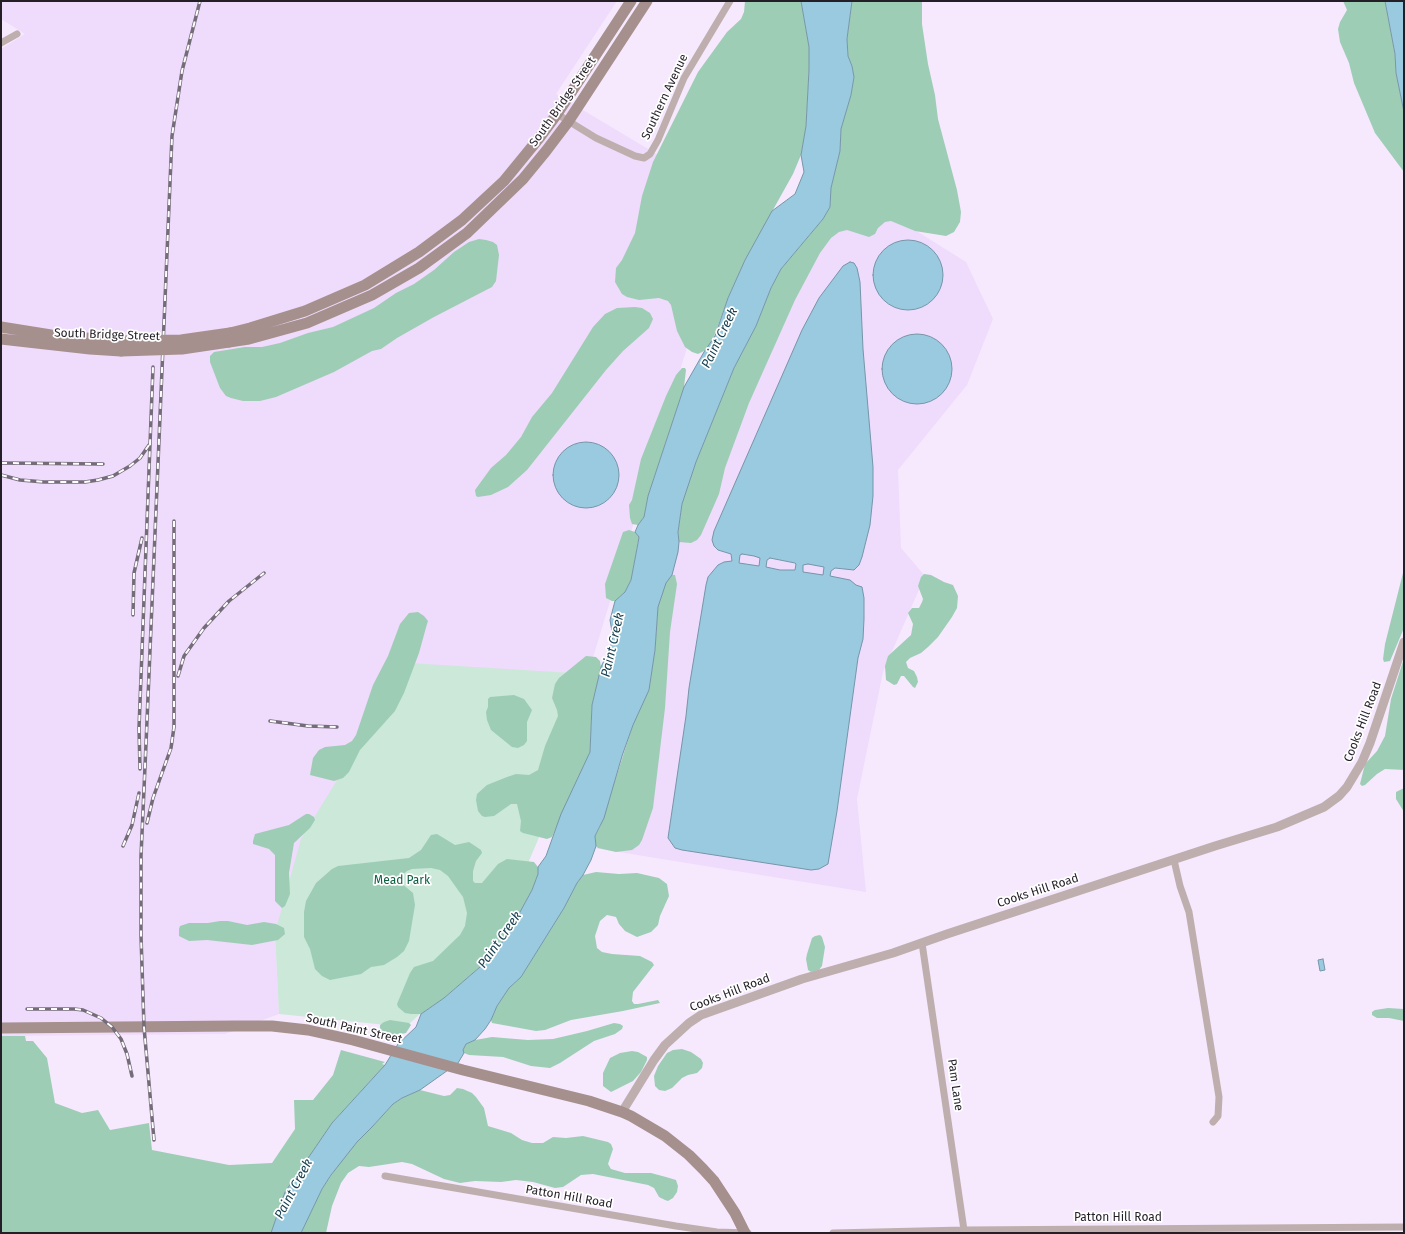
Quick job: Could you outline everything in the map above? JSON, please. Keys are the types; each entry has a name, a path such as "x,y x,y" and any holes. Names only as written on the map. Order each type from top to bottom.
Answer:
{"main road":[{"name":"South Bridge Street","path":"230,338 305,311 365,285 419,252 462,220 504,181 528,153 557,114 631,1"},
{"name":"South Bridge Street","path":"1,339 82,349 181,340 230,338 249,339 300,325 332,313 372,295 419,268 467,233 523,179 568,122 647,1"},
{"name":"South Bridge Street","path":"1,327 121,346"},
{"name":"South Paint Street","path":"1,1028 272,1026 308,1030 368,1044 470,1072 559,1094 622,1112 652,1127 684,1150 714,1181 747,1233"}],"street":[{"name":"Southern Avenue","path":"557,114 596,138 635,156 644,158 650,154 658,140 684,78 730,1"},
{"path":"1,43 17,34"},
{"name":"Cooks Hill Road","path":"622,1112 665,1045 689,1023 701,1015 802,979 922,943 1300,818 1324,807 1339,796 1355,774 1370,743 1404,642"},
{"path":"1174,860 1180,886 1189,912 1219,1097 1218,1116 1213,1122"},
{"name":"Pam Lane","path":"922,943 964,1230"},
{"name":"Patton Hill Road","path":"385,1176 676,1226 717,1232 747,1233"},
{"name":"Patton Hill Road","path":"833,1233 964,1230 1404,1227"}],"shaded area":[{"path":"1,1 617,1 556,94 732,199 588,674 275,933 279,1014 225,1034 1,1036 1,49 25,34 1,19"},
{"path":"838,210 899,220 966,262 993,319 967,385 898,470 901,548 925,576 883,672 857,799 866,892 594,848 657,597 725,409"}],"green space":[{"path":"745,1 801,1 809,47 806,126 801,155 793,174 745,260 728,298 712,342 706,350 698,354 685,347 677,331 671,305 668,301 659,298 639,300 622,294 615,282 616,268 622,260 635,233 642,196 653,162 698,72 727,32 741,19 744,12"},
{"path":"852,1 922,1 922,24 928,64 935,95 938,119 957,190 961,212 960,222 954,232 946,236 915,231 891,221 885,222 878,228 875,234 869,237 847,230 839,232 831,238 820,253 795,300 749,403 725,468 719,494 701,535 697,540 691,543 679,542 678,532 682,504 696,462 734,368 756,326 771,288 781,269 823,219 830,207 831,188 840,151 841,129 851,95 854,77 848,56 847,39"},
{"path":"1343,1 1385,1 1395,55 1396,73 1404,112 1404,172 1375,133 1354,83 1349,63 1340,42 1338,29 1347,10"},
{"path":"479,239 493,242 497,245 499,255 496,281 492,287 434,317 381,349 372,351 334,372 276,397 260,401 243,401 226,396 220,388 210,362 210,356 214,352 245,347 262,347 333,327 374,308 396,293 414,284 434,270 454,252 469,242"},
{"path":"617,308 642,308 650,313 653,319 649,328 623,351 606,370 527,470 508,487 491,495 476,496 475,490 491,468 506,455 521,437 532,417 552,393 593,327 605,314"},
{"path":"682,368 685,368 686,370 684,387 648,496 644,517 638,525 632,524 629,505 632,500 641,459 666,396 676,375"},
{"path":"629,530 635,532 639,537 631,580 625,592 615,601 612,601 606,598 605,584 623,532"},
{"path":"1404,569 1404,628 1390,661 1384,662 1385,644"},
{"path":"924,574 931,575 953,585 958,596 957,608 938,637 921,653 910,658 906,662 908,668 914,671 917,677 918,682 915,688 904,676 901,676 897,684 894,685 886,680 885,666 888,656 911,635 913,624 908,613 912,608 919,608 922,602 923,599 918,586 921,577"},
{"path":"672,575 675,575 677,584 670,632 665,708 653,808 639,845 632,850 616,852 598,848 596,846 595,836 600,827 633,725 649,690 655,650 658,607 666,583"},
{"path":"418,612 428,621 419,653 404,693 395,711 360,750 349,772 343,778 334,781 310,775 313,758 319,750 325,747 345,745 352,741 356,735 373,685 388,656 400,624 409,613"},
{"path":"586,656 596,657 600,661 601,667 592,705 590,752 552,837 547,839 520,831 521,821 517,804 511,804 494,816 482,816 478,811 476,800 477,794 487,785 516,774 529,775 538,770 545,746 558,716 552,698 555,684 559,678"},
{"path":"1404,658 1404,770 1385,769 1362,786 1360,784 1365,764 1377,751 1385,736 1391,699"},
{"name":"Mead Park","path":"408,663 588,674 567,772 493,945 406,1027 279,1014 275,933 301,839"},
{"path":"514,695 524,699 532,710 527,722 527,741 524,745 518,748 512,747 491,730 486,712 488,707 488,699 490,697"},
{"path":"1404,788 1404,812 1396,799 1396,792"},
{"path":"306,814 314,817 315,820 310,828 294,843 289,873 290,894 285,906 282,908 275,901 275,855 269,849 253,844 253,841 255,834 289,825"},
{"path":"437,834 455,845 469,842 481,850 482,853 476,861 473,871 473,881 475,883 482,883 498,864 507,859 534,862 538,867 538,874 532,890 498,949 487,961 444,998 421,1014 405,1013 398,1007 397,1004 414,967 433,961 460,935 465,926 467,913 463,897 448,876 440,870 431,868 412,869 400,877 401,883 413,893 415,905 409,941 404,951 384,965 371,967 361,974 330,980 322,976 315,969 310,949 304,937 304,912 306,901 316,883 332,869 338,866 409,858 421,850 431,835"},
{"path":"596,872 619,874 637,873 659,878 667,884 669,896 660,916 658,925 651,932 637,937 625,931 619,924 616,917 607,915 600,921 595,936 597,948 602,952 640,956 652,962 654,965 633,992 632,1001 634,1004 638,1004 658,1000 660,1003 571,1020 545,1030 536,1031 492,1023 491,1020 497,1006 509,988 521,977 564,908 577,883 583,875"},
{"path":"220,921 247,925 264,922 276,924 284,928 285,934 278,940 252,945 207,940 189,941 179,936 180,926 189,923 208,923"},
{"path":"820,935 825,947 822,966 819,970 811,972 808,970 806,959 807,954 812,938"},
{"path":"1388,1008 1404,1009 1404,1021 1389,1018 1377,1018 1372,1015 1372,1012 1375,1010"},
{"path":"390,1020 409,1023 411,1025 406,1033 392,1036 385,1034 380,1029 380,1025"},
{"path":"614,1023 623,1026 622,1029 615,1034 594,1041 550,1068 531,1066 503,1057 469,1055 464,1053 463,1050 466,1044 475,1040 492,1037 528,1040 553,1039"},
{"path":"1,1036 25,1036 26,1041 33,1041 47,1058 55,1103 82,1113 98,1110 110,1130 149,1123 152,1150 229,1165 272,1163 295,1129 294,1100 313,1100 333,1075 341,1050 385,1062 382,1064 385,1065 332,1123 285,1192 271,1233 1,1233"},
{"path":"682,1049 691,1052 701,1059 703,1063 702,1068 697,1073 682,1078 672,1088 665,1091 659,1090 655,1086 654,1076 658,1066 667,1053 673,1050"},
{"path":"632,1051 638,1052 647,1057 641,1072 633,1081 611,1092 603,1086 603,1073 610,1058 620,1053"},
{"path":"457,1088 472,1093 476,1097 484,1108 488,1126 511,1133 522,1140 532,1143 543,1143 553,1137 566,1138 583,1136 608,1142 611,1144 613,1149 608,1164 611,1169 625,1173 651,1173 676,1180 678,1186 677,1192 673,1198 668,1201 659,1197 654,1188 648,1185 593,1174 581,1175 563,1187 555,1188 533,1182 516,1180 460,1183 444,1179 412,1164 402,1162 369,1167 359,1166 348,1173 341,1183 332,1206 326,1233 301,1233 322,1189 338,1165 357,1142 393,1104 420,1090 444,1096 450,1095"}],"water":[{"name":"Paint Creek","path":"801,1 852,1 847,39 848,56 854,77 851,95 841,129 840,151 831,188 830,207 823,219 781,269 771,288 756,326 734,368 696,462 682,504 678,532 678,552 672,575 666,583 658,607 655,650 649,690 633,725 622,756 604,818 595,836 596,846 591,860 564,908 521,977 509,988 497,1006 485,1029 475,1040 466,1044 463,1050 464,1053 458,1063 420,1090 393,1104 357,1142 322,1189 301,1233 271,1233 285,1192 332,1123 385,1065 398,1044 416,1027 421,1014 444,998 487,961 498,949 532,890 538,874 538,867 546,856 561,814 590,752 592,705 601,667 610,648 613,637 610,620 615,601 625,592 631,580 639,537 635,532 644,517 648,496 684,387 715,336 728,298 745,260 772,211 795,194 804,172 801,155 806,126 809,47"},
{"path":"1385,1 1404,1 1404,112 1396,73 1395,54"},
{"path":"908,240 921,243 933,250 940,262 943,275 940,288 933,300 921,307 908,310 895,307 883,300 876,288 873,275 876,262 883,250 895,243"},
{"path":"850,262 854,263 857,268 860,282 863,349 873,467 873,496 870,525 859,565 854,570 835,568 831,571 830,576 850,580 856,585 862,587 864,598 864,619 863,639 858,658 837,811 828,864 819,869 811,870 682,850 675,848 668,838 689,688 706,585 708,577 718,565 724,562 732,561 731,554 718,550 714,546 712,540 714,531 802,330 819,298 843,266","holes":["742,554 760,558 759,566 739,563 740,555","770,558 795,563 795,570 780,570 766,567 767,560","808,564 824,567 823,575 803,572 803,565"]},
{"path":"917,334 930,337 942,344 949,356 952,369 949,382 942,394 930,401 917,404 904,401 892,394 885,382 882,369 885,356 892,344 904,337"},
{"path":"586,442 599,445 609,452 616,462 619,475 616,488 609,498 599,505 586,508 573,505 563,498 556,488 553,475 556,462 563,452 573,445"},
{"path":"1323,959 1325,970 1320,971 1318,960"}],"railway":[{"path":"154,1140 144,1027 141,936 141,856 172,136 182,71 200,1"},
{"path":"140,769 139,728 153,367"},
{"path":"1,475 20,480 44,482 85,482 98,480 113,476 130,466 140,458 149,445"},
{"path":"1,463 103,464"},
{"path":"147,823 153,798 171,748 174,727 174,521"},
{"path":"133,615 134,573 142,538"},
{"path":"178,676 184,656 204,628 229,601 264,573"},
{"path":"270,721 308,726 337,727"},
{"path":"123,846 132,825 139,793"},
{"path":"27,1009 83,1010 101,1018 112,1027 121,1039 127,1054 132,1076"}]}
